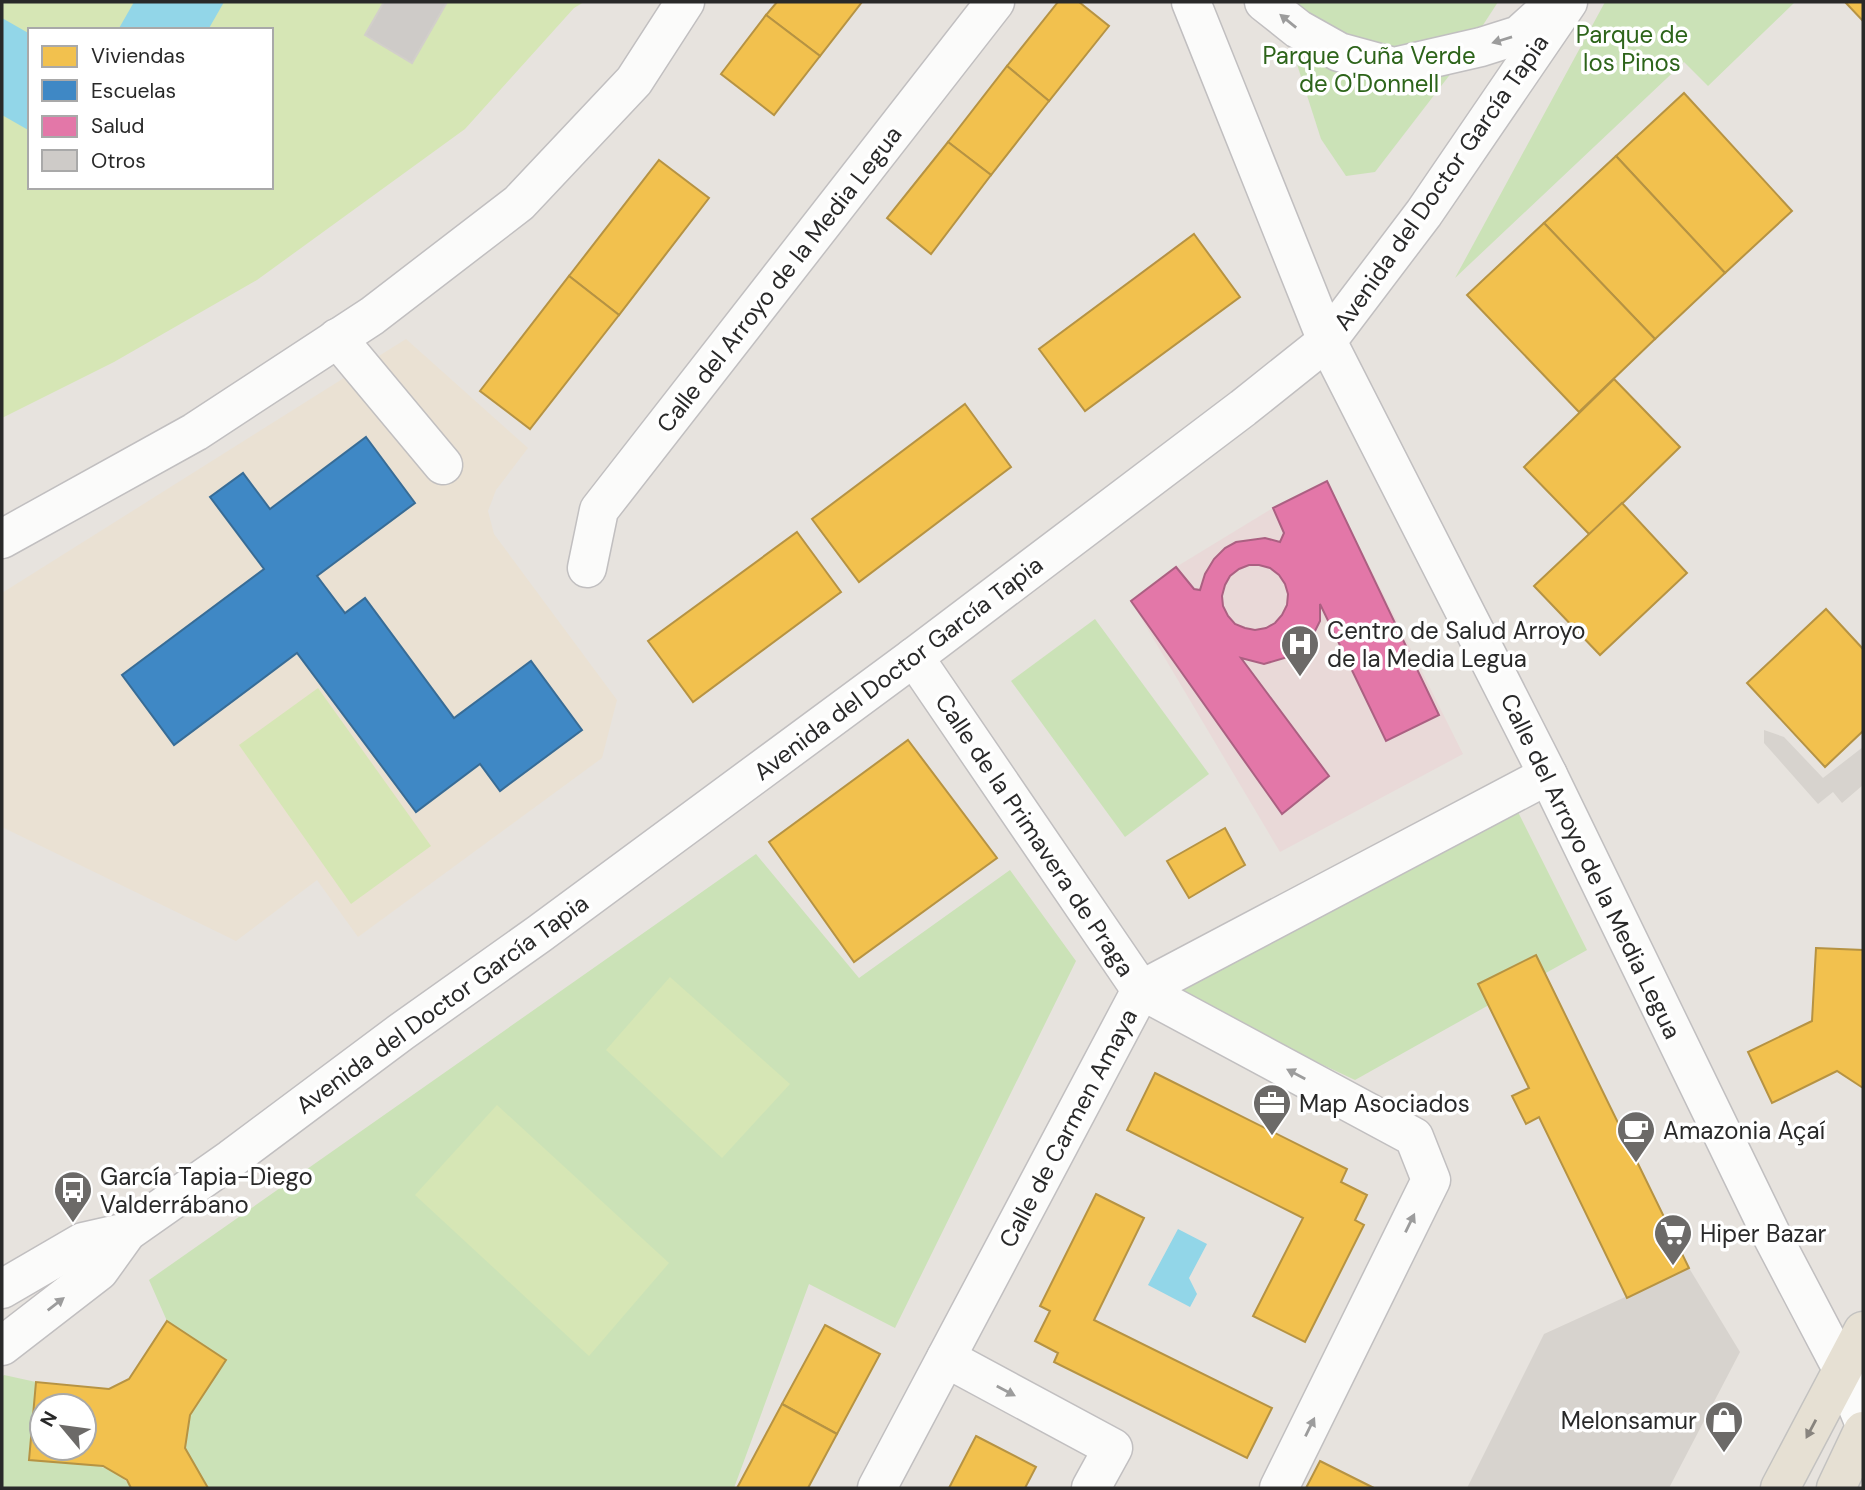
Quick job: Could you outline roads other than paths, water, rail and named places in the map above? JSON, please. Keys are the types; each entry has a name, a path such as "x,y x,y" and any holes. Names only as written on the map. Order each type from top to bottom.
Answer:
{"main road":[{"path":"1780,1488 1863,1331"},
{"path":"1836,1488 1863,1431"}],"street":[{"path":"2,539 195,432 372,316 519,203 634,81 685,2"},
{"name":"Calle del Arroyo de la Media Legua","path":"587,568 599,510 995,2"},
{"name":"Calle del Arroyo de la Media Legua","path":"1191,2 1327,341 1548,775 1771,1234 1842,1369 1863,1420"},
{"name":"Avenida del Doctor García Tapia","path":"1264,2 1298,29 1339,52 1394,67 1481,47 1518,35 1557,2"},
{"name":"Avenida del Doctor García Tapia","path":"2,1346 99,1270 127,1232 539,934 914,657 1243,408 1327,341 1424,213 1568,2"},
{"path":"337,338 443,465"},
{"name":"Calle de la Primavera de Praga","path":"914,657 1141,990 1414,1137 1431,1180 1279,1488"},
{"name":"Calle de Carmen Amaya","path":"877,1488 1141,990 1548,775"},
{"name":"Avenida del Doctor García Tapia","path":"2,1289 83,1242 127,1232"},
{"path":"946,1359 1113,1448 1091,1488"}],"water":[{"path":"134,2 224,2 209,28 119,28"},
{"path":"2,18 28,33 28,130 2,115"},
{"path":"1178,1229 1207,1244 1189,1278 1197,1294 1190,1307 1148,1285"}],"place":[{"name":"Centro de Salud Arroyo de la Media Legua","path":"1300,678"},
{"name":"Map Asociados","path":"1272,1137"},
{"name":"Amazonia Açaí","path":"1636,1164"},
{"name":"García Tapia-Diego Valderrábano","path":"73,1224"},
{"name":"Hiper Bazar","path":"1673,1267"},
{"name":"Melonsamur","path":"1724,1454"}],"park label":[{"name":"Parque de los Pinos","path":"1632,48"},
{"name":"Parque Cuña Verde de O'Donnell","path":"1369,69"}]}
